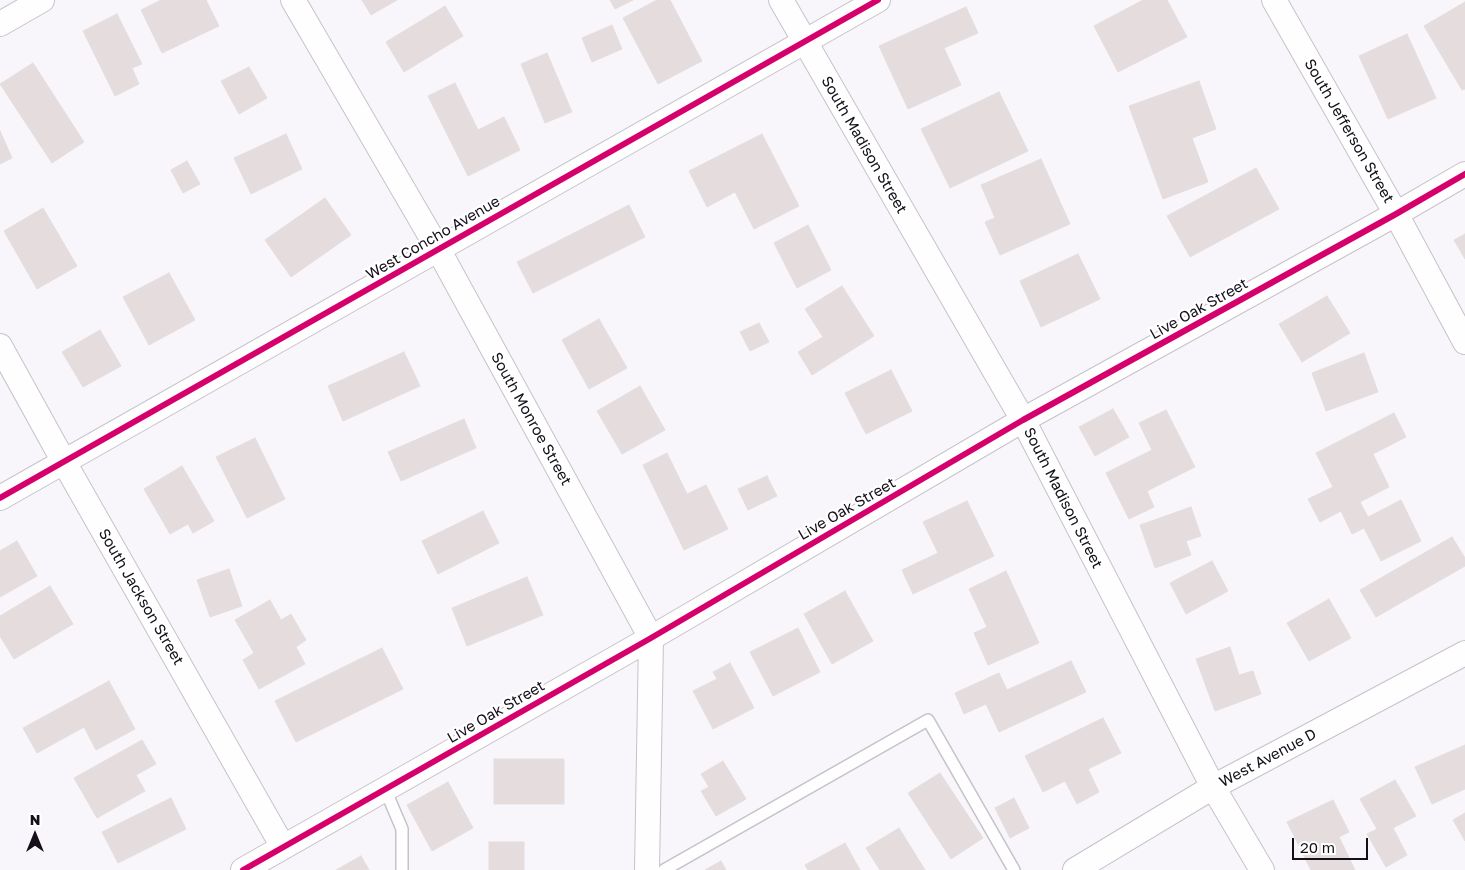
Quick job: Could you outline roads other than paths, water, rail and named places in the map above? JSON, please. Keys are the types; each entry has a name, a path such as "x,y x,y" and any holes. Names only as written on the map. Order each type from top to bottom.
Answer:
{"street":[{"path":"0,24 42,0"},
{"name":"South Monroe Street","path":"293,0 438,249 651,638 647,870"},
{"name":"South Madison Street","path":"781,0 1023,420 1213,787 1262,870"},
{"name":"West Concho Avenue","path":"0,498 878,0"},
{"name":"South Jefferson Street","path":"1274,0 1396,214 1465,342"},
{"name":"Live Oak Street","path":"243,870 651,638 1023,420 1465,174"},
{"name":"South Jackson Street","path":"0,346 64,462 284,847"},
{"name":"West Avenue D","path":"1075,870 1213,787 1465,653"}],"lane":[{"path":"664,870 928,720 1014,870"},
{"path":"385,789 402,829 402,870"}]}
